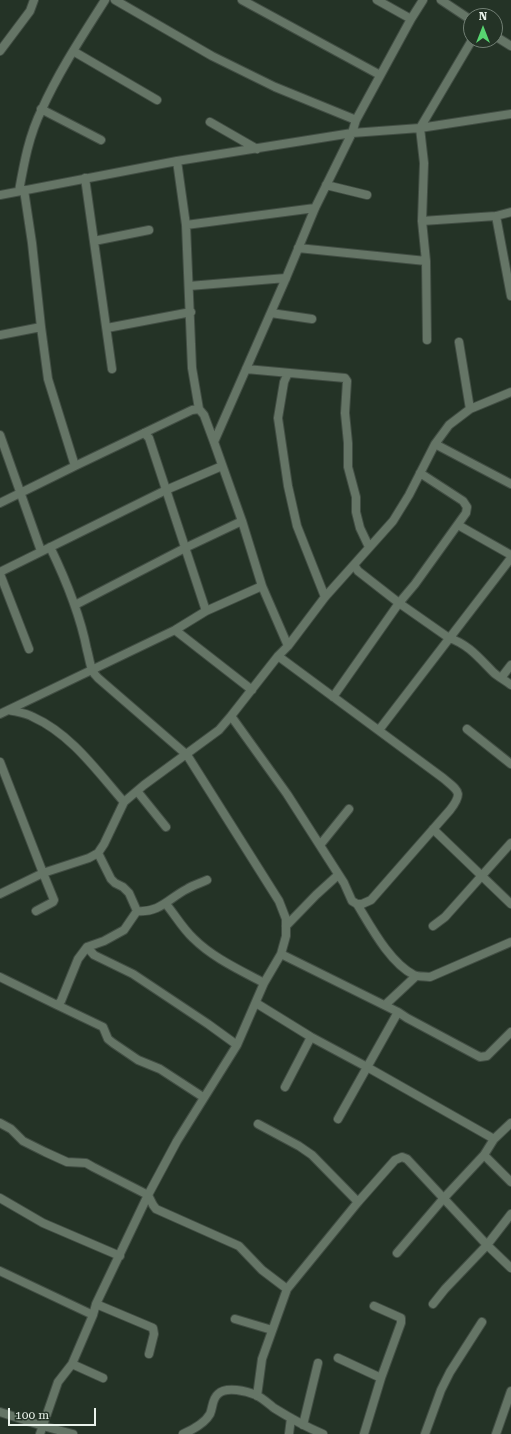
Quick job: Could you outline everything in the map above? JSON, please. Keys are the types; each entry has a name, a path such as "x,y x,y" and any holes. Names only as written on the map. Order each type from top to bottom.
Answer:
{"street":[{"path":"0,51 30,11 34,0"},
{"path":"75,466 48,379 32,243 22,191 28,147 41,109 73,51 105,0"},
{"path":"115,0 212,56 275,87 356,120"},
{"path":"242,0 380,75"},
{"path":"377,0 412,19"},
{"path":"214,442 271,313 315,208 352,134 356,120 423,0"},
{"path":"441,0 463,15"},
{"path":"427,340 426,261 422,221 424,163 420,128 467,48"},
{"path":"73,51 157,100"},
{"path":"41,109 101,140"},
{"path":"0,195 177,161 352,134 420,128 511,114"},
{"path":"210,122 257,149"},
{"path":"177,161 186,226 192,368 199,409 204,415 214,442 242,521 262,586 288,646"},
{"path":"85,178 112,369"},
{"path":"326,185 367,195"},
{"path":"186,226 315,208"},
{"path":"422,221 496,216 511,212"},
{"path":"496,216 511,296"},
{"path":"94,241 149,230"},
{"path":"298,248 426,261"},
{"path":"189,286 286,278"},
{"path":"107,328 190,312"},
{"path":"271,313 312,319"},
{"path":"0,335 41,327"},
{"path":"460,342 470,409"},
{"path":"246,369 341,376 345,378 347,381 345,413 348,442 348,467 356,497 356,512 360,528 369,547"},
{"path":"288,373 284,382 278,418 288,486 297,526 325,597"},
{"path":"0,894 42,873 89,858 98,853 104,844 124,802 218,730 231,716 278,656 288,646 325,597 393,521 409,495 435,444 449,425 470,409 511,392"},
{"path":"0,503 192,410 199,409"},
{"path":"144,433 149,438 206,611"},
{"path":"0,435 41,552"},
{"path":"435,444 511,484"},
{"path":"29,649 0,573 166,490 222,466"},
{"path":"332,697 466,513 467,507 462,501 420,473"},
{"path":"75,605 185,548 242,521"},
{"path":"379,730 511,557 458,525"},
{"path":"40,1434 58,1382 72,1364 93,1315 96,1304 148,1195 203,1097 237,1045 264,984 280,954 286,936 286,919 280,901 186,755 94,675 75,605 50,547"},
{"path":"354,565 363,575 399,603 448,638 456,640 471,649 495,673 511,685"},
{"path":"0,714 175,630 206,611 262,586"},
{"path":"175,630 252,690"},
{"path":"278,656 443,778 457,790 459,796 457,801 371,900 362,904 357,904"},
{"path":"501,678 511,665"},
{"path":"9,710 32,716 63,735 83,755 124,802"},
{"path":"231,716 288,794 344,883 352,901 357,904 388,952 406,970 416,976 430,977 511,942"},
{"path":"466,729 511,764"},
{"path":"0,762 42,873 54,900 36,911"},
{"path":"137,791 166,827"},
{"path":"320,845 349,809"},
{"path":"433,829 511,904"},
{"path":"433,926 445,917 511,843"},
{"path":"98,853 111,879 114,883 123,887 129,893 137,911"},
{"path":"286,926 338,875"},
{"path":"137,911 149,911 166,904 187,889 207,880"},
{"path":"166,904 192,938 203,947 264,984"},
{"path":"57,1005 78,960 88,947 104,941 124,930 137,911"},
{"path":"88,947 94,955 133,974 237,1045"},
{"path":"280,954 385,1005 480,1057 487,1056 511,1032"},
{"path":"385,1005 416,976"},
{"path":"0,977 103,1027 108,1039 113,1043 138,1060 160,1069 203,1097"},
{"path":"256,1003 311,1037 494,1139"},
{"path":"338,1119 398,1012"},
{"path":"285,1087 311,1037"},
{"path":"0,1123 11,1129 23,1141 30,1145 67,1162 86,1163 148,1195 156,1209 239,1246 262,1270 287,1289"},
{"path":"397,1252 484,1155 494,1139 511,1123"},
{"path":"258,1124 299,1146 312,1155 358,1202"},
{"path":"484,1155 511,1182"},
{"path":"257,1396 262,1359 287,1289 358,1202 395,1160 402,1157 406,1159 487,1246 511,1268"},
{"path":"0,1198 43,1223 120,1256"},
{"path":"433,1304 445,1288 487,1246 511,1214"},
{"path":"0,1271 93,1315"},
{"path":"96,1304 153,1328 154,1334 148,1354"},
{"path":"364,1434 381,1378 399,1330 401,1318 374,1306"},
{"path":"235,1319 272,1330"},
{"path":"425,1434 450,1372 482,1322"},
{"path":"338,1358 381,1378"},
{"path":"72,1364 103,1378"},
{"path":"303,1425 318,1364"},
{"path":"183,1434 193,1432 210,1414 214,1400 218,1393 227,1390 235,1390 257,1396 303,1425 323,1434"},
{"path":"496,1434 511,1391"},
{"path":"0,1412 73,1434"},
{"path":"289,1434 291,1418"}]}
